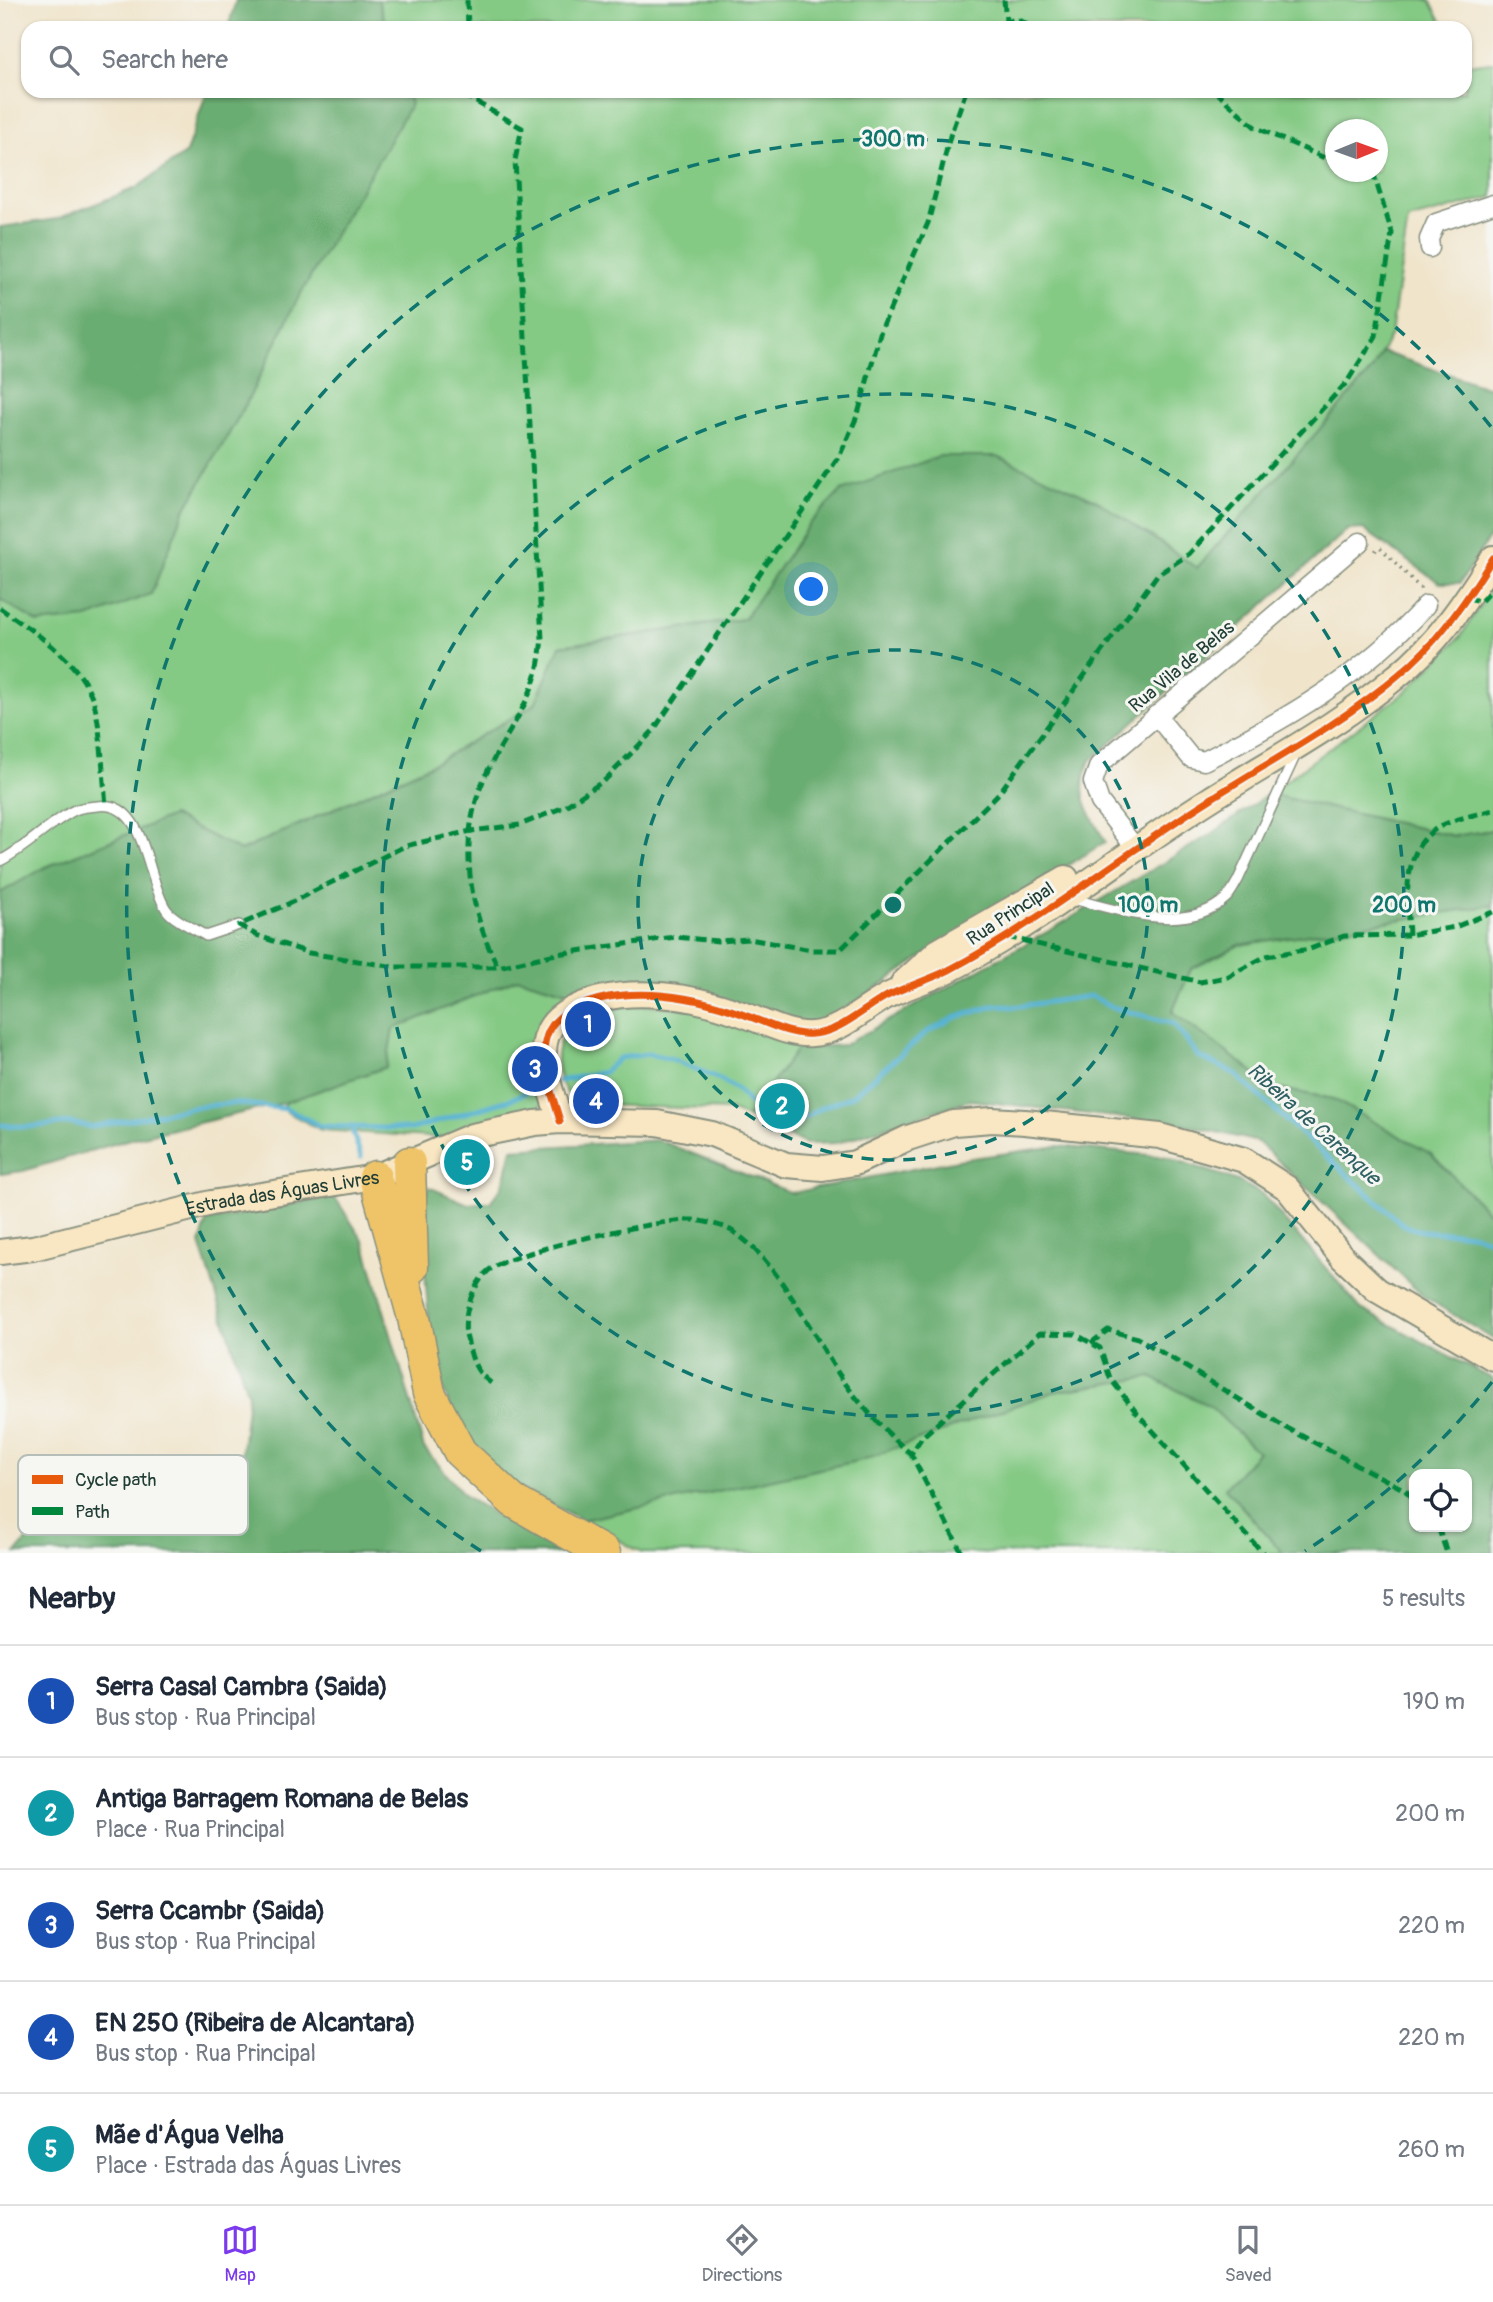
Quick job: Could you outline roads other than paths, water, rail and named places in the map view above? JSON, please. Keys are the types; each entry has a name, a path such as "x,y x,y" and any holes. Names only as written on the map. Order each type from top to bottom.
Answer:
{"highway":[{"path":"409,1163 414,1318"},
{"path":"375,1177 414,1318 429,1393 460,1452 513,1501 604,1553"}],"main road":[{"name":"Rua Principal","path":"560,1121 543,1051 552,1025 574,1009 632,995 699,1000 789,1031 811,1035 828,1031 889,995 947,971 1063,898 1208,801 1346,716 1400,674 1450,623 1493,558"},
{"name":"Rua Principal","path":"889,995 937,952 1130,841 1208,801"},
{"name":"Estrada das Águas Livres","path":"0,1252 33,1248 211,1203 375,1177 472,1136 560,1121 657,1123 712,1134 786,1166 823,1168 856,1163 908,1138 954,1123 1003,1120 1160,1136 1244,1160 1287,1188 1343,1258 1377,1290 1493,1358"}],"street":[{"path":"1430,248 1429,239 1436,223 1493,204"},
{"name":"Rua Vila de Belas","path":"1130,841 1100,802 1093,782 1099,765 1360,542"},
{"path":"1156,715 1191,758 1204,761 1299,710 1372,658 1426,605"}],"lane":[{"path":"1063,898 1168,918 1183,918 1226,899 1238,880 1301,743"},
{"path":"0,861 27,847 73,810 106,805 127,813 142,837 149,869 167,912 206,936 239,925"}],"waterway":[{"name":"Ribeira de Carenque","path":"559,1081 604,1072 619,1058 649,1054 672,1059 722,1080 739,1091 767,1123 795,1123 823,1107 852,1096 927,1032 956,1017 997,1005 1013,1007 1091,996 1112,1007 1174,1024 1199,1057 1234,1073 1401,1223 1424,1231 1470,1234 1493,1242"},
{"name":"Ribeira de Carenque","path":"0,1125 27,1127 71,1123 91,1127 195,1107 235,1103 287,1109 320,1126 412,1129 509,1100 539,1087"},
{"path":"351,1127 361,1157"}],"place":[{"name":"Serra Casal Cambra (Saida)","path":"588,1024"},
{"name":"Serra Ccambr (Saida)","path":"535,1069"},
{"name":"EN 250 (Ribeira de Alcantara)","path":"596,1101"},
{"name":"Antiga Barragem Romana de Belas","path":"782,1106"},
{"name":"Mãe d'Água Velha","path":"467,1162"}]}
